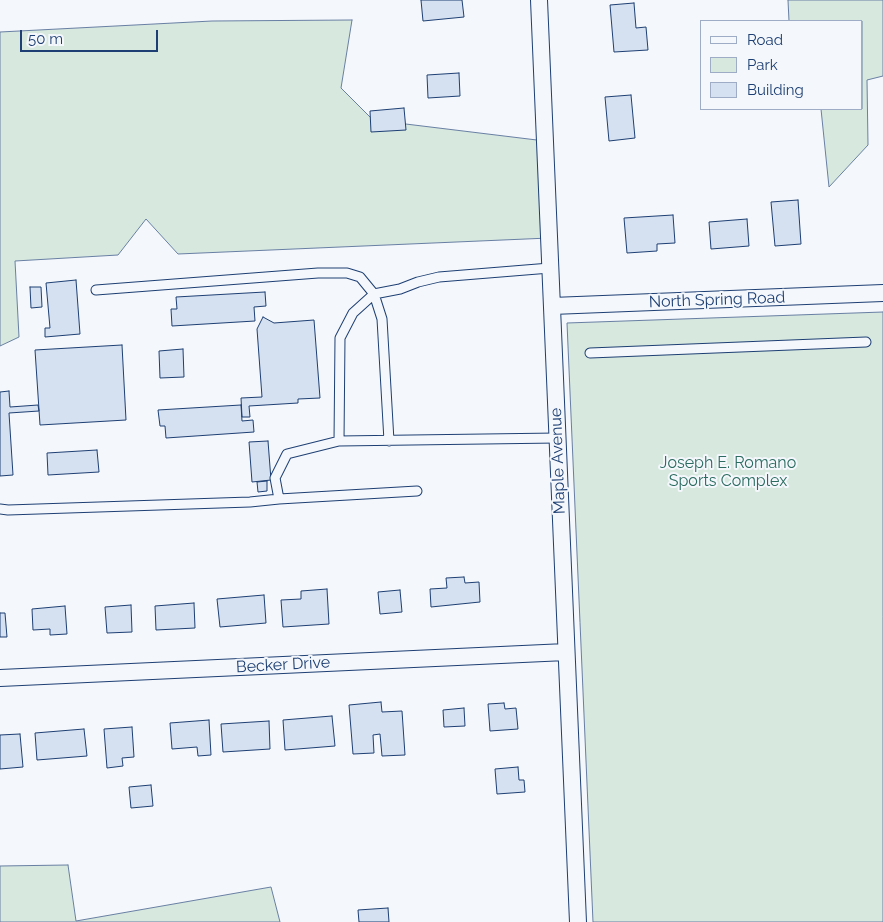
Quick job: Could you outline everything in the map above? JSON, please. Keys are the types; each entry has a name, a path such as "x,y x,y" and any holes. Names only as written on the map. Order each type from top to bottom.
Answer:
{"street":[{"name":"Maple Avenue","path":"539,0 578,922"},
{"name":"North Spring Road","path":"552,306 883,294"},
{"name":"Becker Drive","path":"0,678 566,652"}],"lane":[{"path":"339,441 340,338 353,313 374,294 400,289 439,277 550,268"},
{"path":"96,290 318,273 347,273 360,277 374,294 382,320 389,441"},
{"path":"590,353 866,342"},
{"path":"279,499 275,478 286,454 339,441 557,438"},
{"path":"0,508 8,510 240,503 417,491"}],"green space":[{"path":"788,0 883,0 883,76 867,80 868,145 829,187 821,110 863,110 863,20 789,20"},
{"path":"352,20 341,88 373,120 545,141 549,238 178,254 146,219 118,255 15,261 19,337 0,346 0,32 212,21"},
{"name":"Joseph E. Romano Sports Complex","path":"883,312 883,922 593,922 567,323"},
{"path":"68,865 76,921 271,887 280,922 0,922 0,866"}],"building":[{"path":"421,0 462,0 464,17 423,21"},
{"path":"634,3 636,28 646,27 648,50 614,52 610,5"},
{"path":"459,73 460,96 428,98 427,75"},
{"path":"631,95 635,138 609,141 605,97"},
{"path":"404,108 406,130 371,132 370,111"},
{"path":"798,200 801,244 775,246 771,202"},
{"path":"673,215 675,243 657,244 657,251 627,253 624,218"},
{"path":"747,219 749,246 711,249 709,222"},
{"path":"76,280 80,334 45,337 45,328 50,328 46,283"},
{"path":"30,287 41,287 42,307 31,308"},
{"path":"265,292 266,306 254,307 255,321 172,326 171,309 177,309 176,297"},
{"path":"263,317 274,323 314,320 320,398 298,399 298,403 249,406 250,417 242,417 241,398 262,397 257,329"},
{"path":"122,345 126,420 40,425 35,350"},
{"path":"183,349 184,377 160,378 159,351"},
{"path":"9,391 10,407 38,405 39,411 9,413 13,475 0,476 0,392"},
{"path":"241,405 242,421 253,420 254,432 166,438 165,426 160,426 158,410"},
{"path":"268,441 271,480 252,482 249,442"},
{"path":"97,450 99,472 48,475 47,453"},
{"path":"267,481 267,491 258,492 257,482"},
{"path":"464,577 465,583 479,582 480,602 431,607 430,589 447,588 446,578"},
{"path":"327,589 329,624 283,627 281,600 301,599 301,591"},
{"path":"400,590 402,612 380,614 378,592"},
{"path":"264,595 266,623 220,627 217,599"},
{"path":"194,603 195,628 156,630 155,606"},
{"path":"131,605 132,632 107,633 105,607"},
{"path":"65,606 67,634 50,635 50,629 33,630 32,609"},
{"path":"0,613 5,613 7,637 0,637"},
{"path":"381,702 382,712 402,711 405,755 382,756 380,734 373,735 374,753 353,754 349,705"},
{"path":"504,703 505,709 516,708 518,729 490,731 488,704"},
{"path":"464,708 465,726 444,727 443,710"},
{"path":"332,716 335,746 285,750 283,720"},
{"path":"209,720 211,755 198,756 197,747 172,749 170,723"},
{"path":"269,721 270,749 223,752 221,724"},
{"path":"132,727 134,757 122,758 123,766 107,768 104,729"},
{"path":"84,729 87,756 37,760 35,733"},
{"path":"20,734 23,767 0,769 0,735"},
{"path":"518,767 519,780 524,780 525,792 497,794 495,769"},
{"path":"151,785 153,806 131,808 129,787"},
{"path":"388,908 389,922 359,922 358,910"}]}
